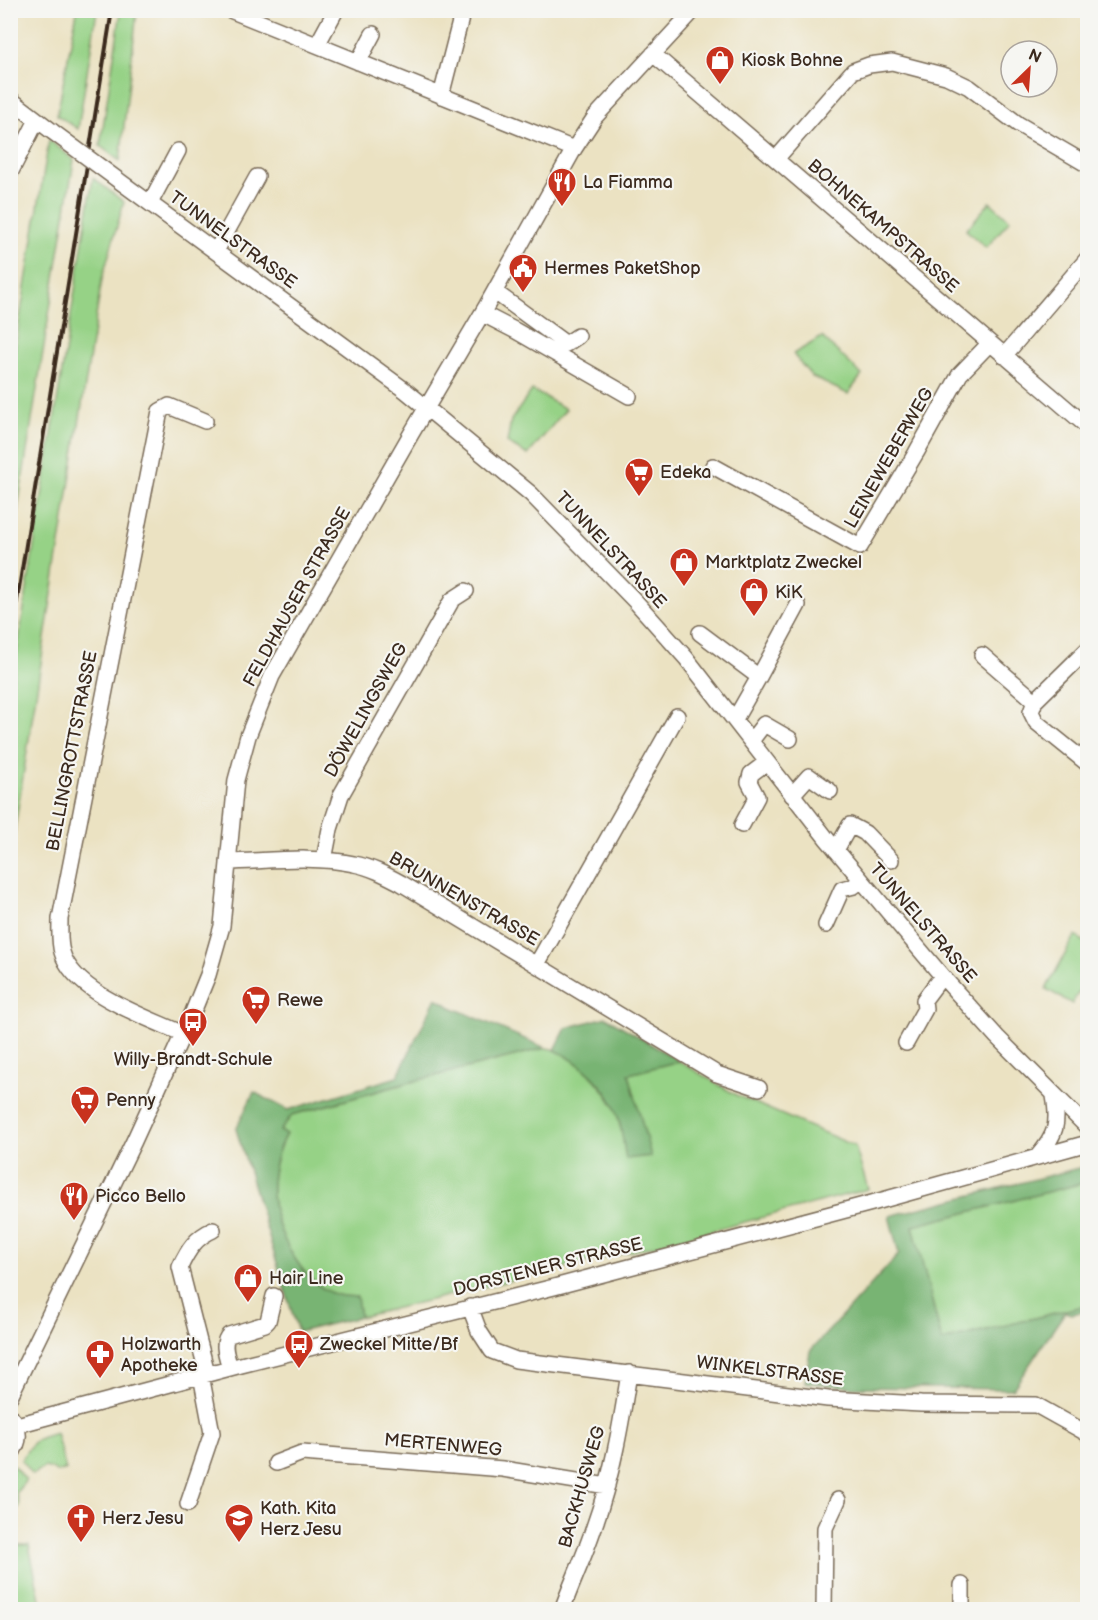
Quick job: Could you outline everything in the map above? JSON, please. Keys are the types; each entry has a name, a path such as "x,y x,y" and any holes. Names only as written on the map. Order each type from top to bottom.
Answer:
{"street":[{"path":"317,45 336,10"},
{"path":"441,96 463,10"},
{"name":"FELDHAUSER STRASSE","path":"10,1395 183,1034 208,975 222,926 236,780 248,736 263,695 309,610 483,314 574,149 595,117 694,10"},
{"path":"239,12 574,149"},
{"path":"358,62 373,34"},
{"name":"BOHNEKAMPSTRASSE","path":"653,54 1088,427"},
{"path":"776,159 853,71 869,65 892,62 946,76 969,87 1018,124 1088,165"},
{"name":"TUNNELSTRASSE","path":"10,99 427,408 531,494 636,602 686,658 836,850 942,976 997,1037 1088,1128"},
{"path":"10,173 37,120"},
{"path":"150,203 178,151"},
{"path":"216,251 256,177"},
{"path":"1004,356 1088,258"},
{"path":"495,292 566,344 578,336"},
{"path":"483,314 629,396"},
{"name":"LEINEWEBERWEG","path":"713,466 860,547 960,374 990,343"},
{"name":"BELLINGROTTSTRASSE","path":"183,1034 89,988 71,970 65,960 60,935 64,899 160,411 169,406 205,421"},
{"name":"DÖWELINGSWEG","path":"324,860 330,829 341,795 452,600 465,591"},
{"path":"735,719 798,605"},
{"path":"700,633 759,677"},
{"path":"1087,652 1035,701 1031,712 1036,722 1088,764"},
{"path":"982,655 1035,701"},
{"name":"BRUNNENSTRASSE","path":"537,964 677,716"},
{"path":"751,741 764,724 790,740"},
{"path":"742,825 757,797 749,782 751,774 767,762"},
{"path":"792,795 809,776 830,791"},
{"path":"836,850 850,825 865,833 891,860"},
{"name":"BRUNNENSTRASSE","path":"228,862 324,860 353,863 379,871 717,1074 759,1088"},
{"path":"826,925 842,889 854,886 861,880"},
{"path":"906,1043 925,1009 924,1000 942,976"},
{"path":"1038,1156 1050,1142 1058,1118 1054,1096"},
{"name":"DORSTENER STRASSE","path":"14,1421 554,1287 1088,1143"},
{"path":"188,1504 212,1433 204,1374 180,1267 196,1240 213,1230"},
{"path":"230,1368 226,1338 268,1322 274,1296"},
{"name":"WINKELSTRASSE","path":"470,1307 479,1331 492,1351 516,1360 828,1399 921,1404 1036,1405 1088,1434"},
{"name":"BACKHUSWEG","path":"561,1610 594,1528 607,1486 620,1435 629,1373"},
{"path":"10,1455 18,1442 14,1421"},
{"name":"MERTENWEG","path":"276,1463 302,1453 503,1469 607,1486"},
{"path":"824,1610 825,1528 838,1500"},
{"path":"962,1585 962,1610"}],"green space":[{"path":"77,11 97,11 78,129 57,115"},
{"path":"121,11 137,11 120,161 100,146"},
{"path":"49,140 74,160 11,550 11,373"},
{"path":"93,178 124,202 102,279 11,852 11,689"},
{"path":"990,202 1010,220 986,248 966,230"},
{"path":"822,337 862,375 848,394 812,377 793,354"},
{"path":"532,390 566,409 528,455 507,443 511,420"},
{"path":"1075,936 1087,943 1087,977 1072,1004 1046,989"},
{"path":"436,998 451,1007 546,1048 292,1115 280,1131 286,1134 277,1154 272,1178 272,1192 278,1222 301,1268 325,1289 340,1296 357,1297 360,1317 298,1332 236,1129 254,1092 288,1110 397,1077"},
{"path":"606,1017 679,1061 629,1074 651,1156 626,1159 619,1119 607,1093 583,1068 555,1050 566,1028"},
{"path":"546,1048 566,1055 586,1070 615,1108 624,1134 650,1156 629,1074 679,1061 736,1095 855,1146 868,1189 670,1242 360,1317 356,1297 338,1295 312,1280 301,1268 284,1238 272,1192 275,1162 286,1134 280,1131 292,1115"},
{"path":"1087,1166 1087,1182 913,1226 942,1341 1087,1305 1087,1311 1071,1314 1065,1312 1013,1389 850,1387 805,1382 810,1351 899,1254 889,1216"},
{"path":"1087,1182 1087,1305 942,1341 913,1226"},
{"path":"56,1433 66,1470 56,1472 45,1467 32,1475 21,1460 34,1441"},
{"path":"14,1466 26,1480 16,1493 18,1508 11,1511 11,1468"},
{"path":"14,1545 29,1545 42,1609 11,1609 10,1552"}],"railway":[{"path":"10,644 112,10"}],"place":[{"name":"Kiosk Bohne","path":"720,86"},
{"name":"La Fiamma","path":"562,208"},
{"name":"Hermes PaketShop","path":"523,294"},
{"name":"Edeka","path":"639,498"},
{"name":"Marktplatz Zweckel","path":"684,588"},
{"name":"KiK","path":"754,618"},
{"name":"Rewe","path":"256,1026"},
{"name":"Willy-Brandt-Schule","path":"193,1048"},
{"name":"Penny","path":"85,1126"},
{"name":"Picco Bello","path":"74,1222"},
{"name":"Hair Line","path":"248,1304"},
{"name":"Zweckel Mitte/Bf","path":"299,1370"},
{"name":"Holzwarth Apotheke","path":"100,1380"},
{"name":"Herz Jesu","path":"81,1544"},
{"name":"Kath. Kita Herz Jesu","path":"239,1544"}]}
